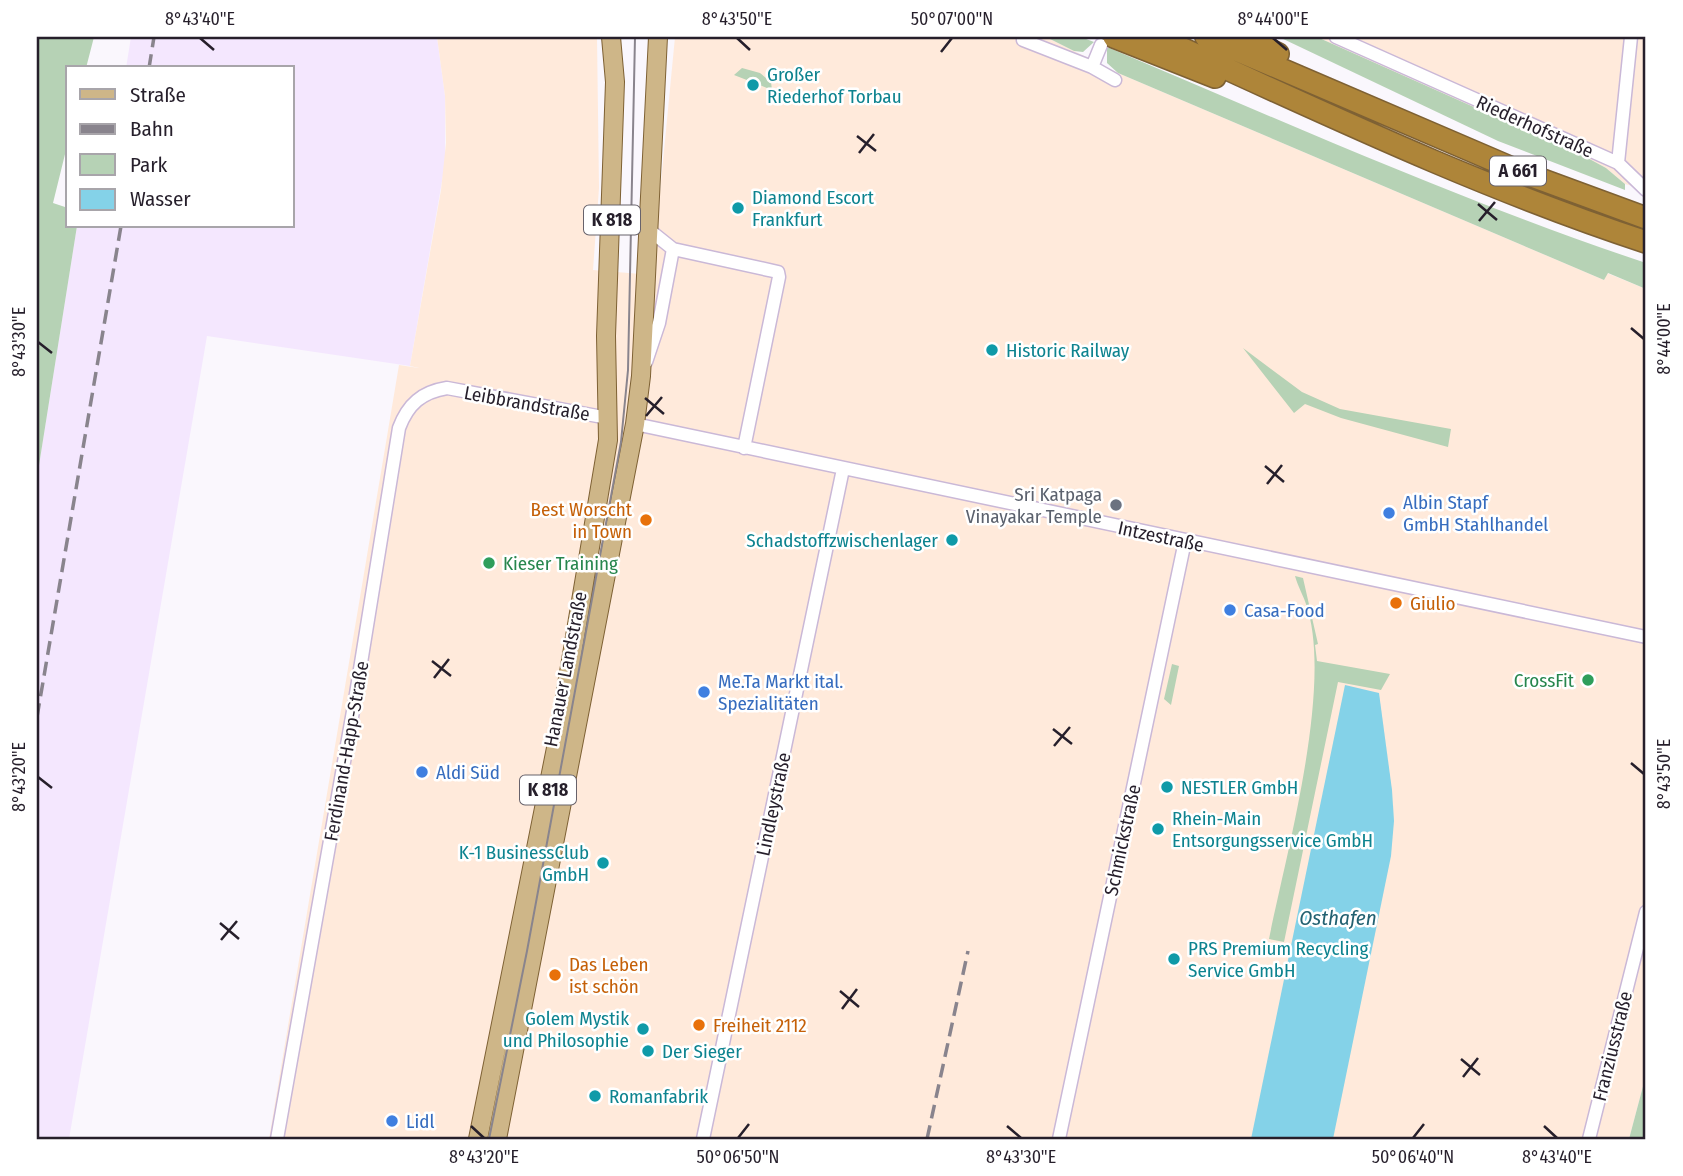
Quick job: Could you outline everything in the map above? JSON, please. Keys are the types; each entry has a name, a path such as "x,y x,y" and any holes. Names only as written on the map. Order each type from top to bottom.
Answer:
{"highway":[{"name":"A 661","path":"1157,37 1523,198 1646,242"},
{"name":"A 661","path":"1206,37 1521,172 1645,218"},
{"path":"1245,37 1397,119"},
{"path":"1108,41 1216,78 1298,101"}],"main road":[{"name":"Hanauer Landstraße","path":"478,1139 558,738 608,440 606,336 615,156 615,82 611,37"},
{"name":"Hanauer Landstraße","path":"497,1139 635,424 641,376 658,37"},
{"path":"608,418 635,424"}],"street":[{"name":"Riederhofstraße","path":"1336,37 1618,163 1630,37"},
{"path":"1023,40 1092,67 1115,80"},
{"path":"1092,67 1108,41"},
{"path":"1618,163 1646,190"},
{"path":"648,229 673,250 778,272 744,448"},
{"path":"641,376 659,323 673,250"},
{"name":"Leibbrandstraße","path":"447,388 608,418"},
{"name":"Ferdinand-Happ-Straße","path":"277,1139 355,700 399,428 404,414 416,400 447,388"},
{"name":"Intzestraße","path":"635,424 1646,637"},
{"name":"Lindleystraße","path":"703,1139 844,469"},
{"name":"Schmickstraße","path":"1059,1139 1185,541"},
{"name":"Franziusstraße","path":"1588,1139 1646,912"}],"shaded area":[{"path":"131,37 437,37 445,96 445,164 410,366 207,336 69,1139 37,1139 37,478 77,228 294,228 294,66 126,66"},
{"name":"Osthafen","path":"437,37 597,37 599,188 593,270 652,275 675,37 1046,37 1118,73 1604,280 1607,273 1646,289 1646,1075 1629,1139 269,1139 399,365 419,368 410,366 441,190 446,143 445,96"},
{"path":"1317,37 1646,37 1646,190 1625,184 1606,168 1584,156"}],"green space":[{"path":"37,37 94,37 87,66 66,66 66,150 53,203 66,207 66,228 77,228 37,478"},
{"path":"1046,37 1081,37 1094,42 1083,52 1074,51"},
{"path":"1279,37 1317,37 1584,156 1606,168 1625,184 1625,190 1498,141"},
{"path":"1107,47 1442,188 1646,263 1646,289 1608,273 1604,280 1118,73 1107,63"},
{"path":"742,68 760,73 771,82 772,90 734,75"},
{"path":"1243,348 1302,392 1340,409 1451,429 1448,447 1341,418 1305,404 1294,413"},
{"path":"1295,576 1303,578 1318,644 1315,645 1317,661 1390,674 1381,690 1338,682 1284,942 1269,939 1296,817 1311,723 1314,678 1313,638 1306,604"},
{"path":"1172,664 1179,666 1171,705 1164,699"},
{"path":"1646,1075 1646,1139 1629,1139"}],"water":[{"name":"Osthafen","path":"1345,685 1379,693 1394,821 1391,856 1333,1139 1251,1139"}],"tram line":[{"path":"489,1139 527,951 621,442 628,370 635,37"}],"railway":[{"path":"149,66 154,37"},
{"path":"37,717 121,228"},
{"path":"927,1139 968,951"}],"place":[{"name":"Großer Riederhof Torbau","path":"753,85"},
{"name":"Diamond Escort Frankfurt","path":"738,208"},
{"name":"Historic Railway","path":"992,350"},
{"name":"Sri Katpaga Vinayakar Temple","path":"1116,505"},
{"name":"Albin Stapf GmbH Stahlhandel","path":"1389,513"},
{"name":"Best Worscht in Town","path":"646,520"},
{"name":"Schadstoffzwischenlager","path":"952,540"},
{"name":"Kieser Training","path":"489,563"},
{"name":"Giulio","path":"1396,603"},
{"name":"Casa-Food","path":"1230,610"},
{"name":"CrossFit","path":"1588,680"},
{"name":"Me.Ta Markt ital. Spezialitäten","path":"704,692"},
{"name":"Aldi Süd","path":"422,772"},
{"name":"NESTLER GmbH","path":"1167,787"},
{"name":"Rhein-Main Entsorgungsservice GmbH","path":"1158,829"},
{"name":"K-1 BusinessClub GmbH","path":"603,863"},
{"name":"PRS Premium Recycling Service GmbH","path":"1174,959"},
{"name":"Das Leben ist schön","path":"555,975"},
{"name":"Freiheit 2112","path":"699,1025"},
{"name":"Golem Mystik und Philosophie","path":"643,1029"},
{"name":"Der Sieger","path":"648,1051"},
{"name":"Romanfabrik","path":"595,1096"},
{"name":"Lidl","path":"392,1121"}]}
